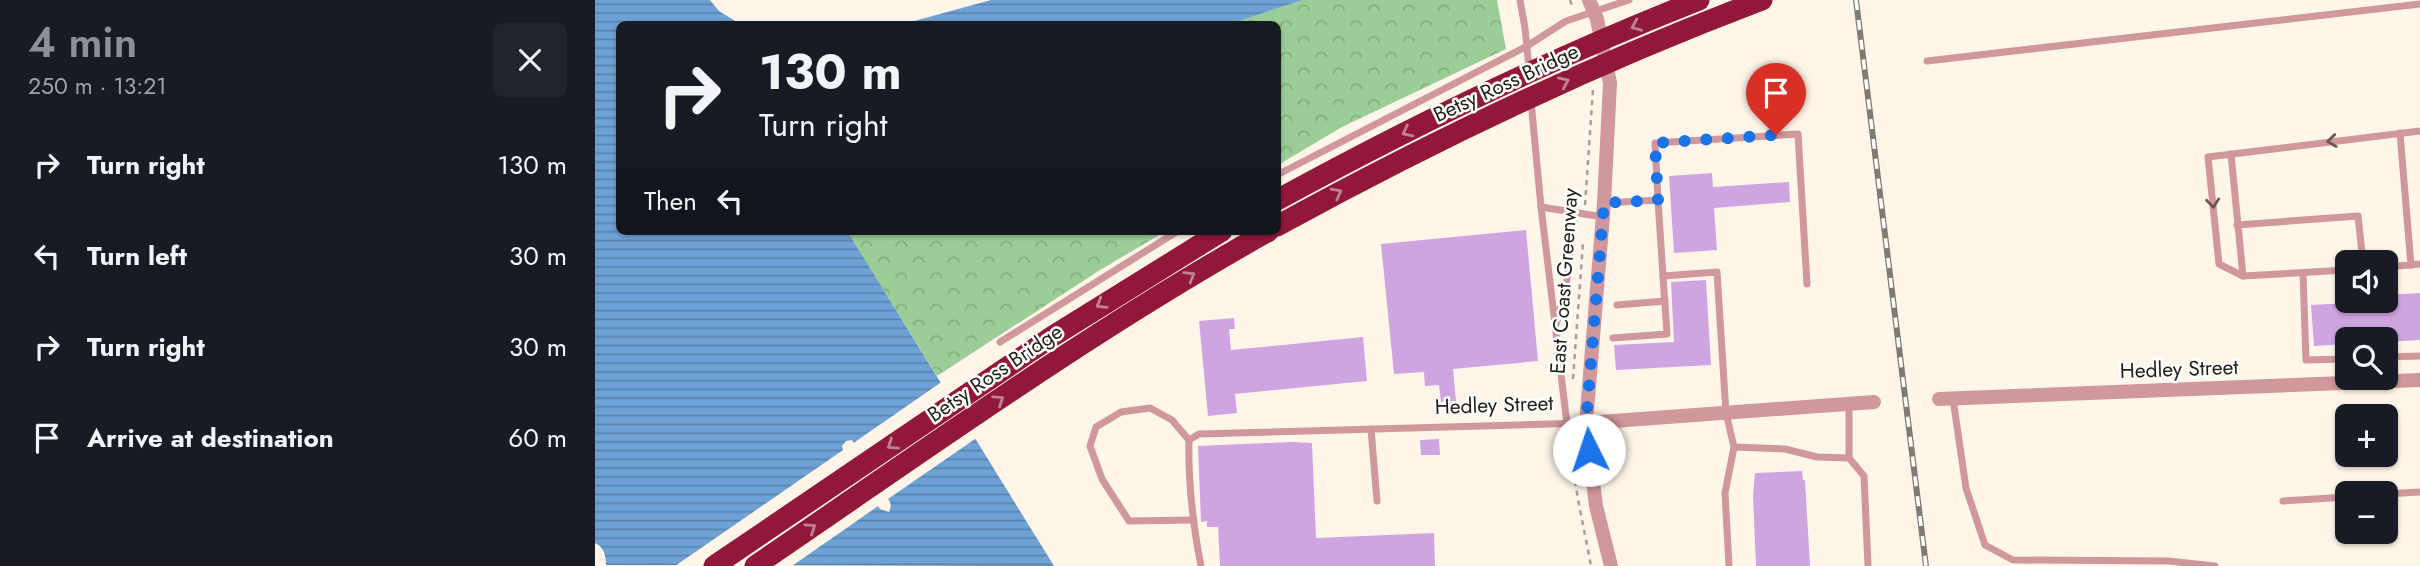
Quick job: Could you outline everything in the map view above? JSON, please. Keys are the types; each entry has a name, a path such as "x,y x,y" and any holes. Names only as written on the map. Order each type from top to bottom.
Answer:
{"highway":[{"name":"Betsy Ross Bridge","path":"1281,198 1384,143 1518,78 1699,0"},
{"name":"Betsy Ross Bridge","path":"1281,224 1391,165 1528,98 1661,40 1762,0"},
{"name":"Betsy Ross Bridge","path":"714,566 1043,342 1217,235"},
{"name":"Betsy Ross Bridge","path":"755,566 1091,338 1262,235"}],"street":[{"path":"1592,6 1610,83 1603,210 1575,424 1611,566"},
{"name":"Hedley Street","path":"1946,399 2420,380"},
{"name":"Hedley Street","path":"1575,424 1874,402"}],"lane":[{"path":"1520,0 1556,328 1575,424"},
{"path":"1281,172 1527,46 1566,21 1577,18 1592,6 1629,0"},
{"path":"1927,61 2420,4"},
{"path":"2335,272 2243,276 2219,264 2209,157 2420,131"},
{"path":"2400,133 2411,265"},
{"path":"1613,338 1667,334 1655,143 1798,134 1807,284"},
{"path":"2231,154 2243,276"},
{"path":"1541,207 1585,214 1658,200"},
{"path":"1556,328 1567,279 1575,212"},
{"path":"2238,225 2358,216 2362,250"},
{"path":"1000,342 1172,235"},
{"path":"2398,266 2420,264"},
{"path":"1663,276 1717,272 1726,413 1734,447 1725,493 1729,566"},
{"path":"2303,274 2306,360 2335,359"},
{"path":"1617,304 1665,301"},
{"path":"2398,357 2420,356"},
{"path":"1946,399 1966,488 1985,545 2013,560 2168,561 2215,566"},
{"path":"1849,404 1849,458 1864,476 1868,566"},
{"path":"1194,520 1129,521 1101,479 1090,446 1096,428 1121,412 1150,408 1172,420 1189,440 1194,520 1201,566"},
{"name":"Hedley Street","path":"1189,440 1199,434 1575,424"},
{"path":"1371,429 1377,501"},
{"path":"1734,447 1785,449 1817,457 1849,458"},
{"path":"2398,493 2420,492"},
{"path":"2283,501 2335,498"}],"path":[{"path":"1570,0 1577,18"},
{"name":"East Coast Greenway","path":"1573,384 1592,80"},
{"path":"1575,424 1571,452 1578,506 1591,566"}],"green space":[{"path":"1303,0 1497,0 1506,49 1342,127 1281,163 1281,21 1239,21"},
{"path":"849,235 1159,235 1100,270 937,376"}],"water":[{"path":"595,0 710,0 719,11 735,21 616,21 616,235 849,235 1054,566 606,565 601,547 595,543","holes":["852,440 891,506 889,512 880,509 843,450 842,446 846,441"]},
{"path":"991,0 1303,0 1239,21 914,21"}],"pier":[{"path":"943,381 978,437 885,501 852,444"},
{"path":"846,448 881,504 792,566 675,566"}],"building":[{"path":"1712,173 1713,187 1789,182 1790,202 1714,208 1717,250 1674,253 1669,176"},
{"path":"1526,230 1538,361 1453,369 1456,401 1441,402 1439,385 1425,386 1424,372 1394,374 1381,244"},
{"path":"1706,280 1711,365 1616,370 1614,345 1674,342 1671,282"},
{"path":"2420,293 2420,340 2398,341 2398,327 2335,327 2335,345 2314,346 2311,305 2335,304 2335,313 2398,313 2398,294"},
{"path":"1234,318 1235,329 1229,329 1231,350 1363,337 1367,381 1235,394 1237,413 1208,416 1199,321"},
{"path":"1439,439 1440,455 1421,455 1420,440"},
{"path":"1312,443 1316,538 1434,533 1435,566 1220,566 1218,527 1207,527 1207,521 1201,522 1198,446"},
{"path":"1802,471 1805,480 1810,566 1756,566 1753,496 1755,473"}],"railway":[{"path":"1856,0 1926,566"}],"route":[{"path":"1589,450 1586,423 1604,203 1658,200 1655,143 1776,135"}]}
